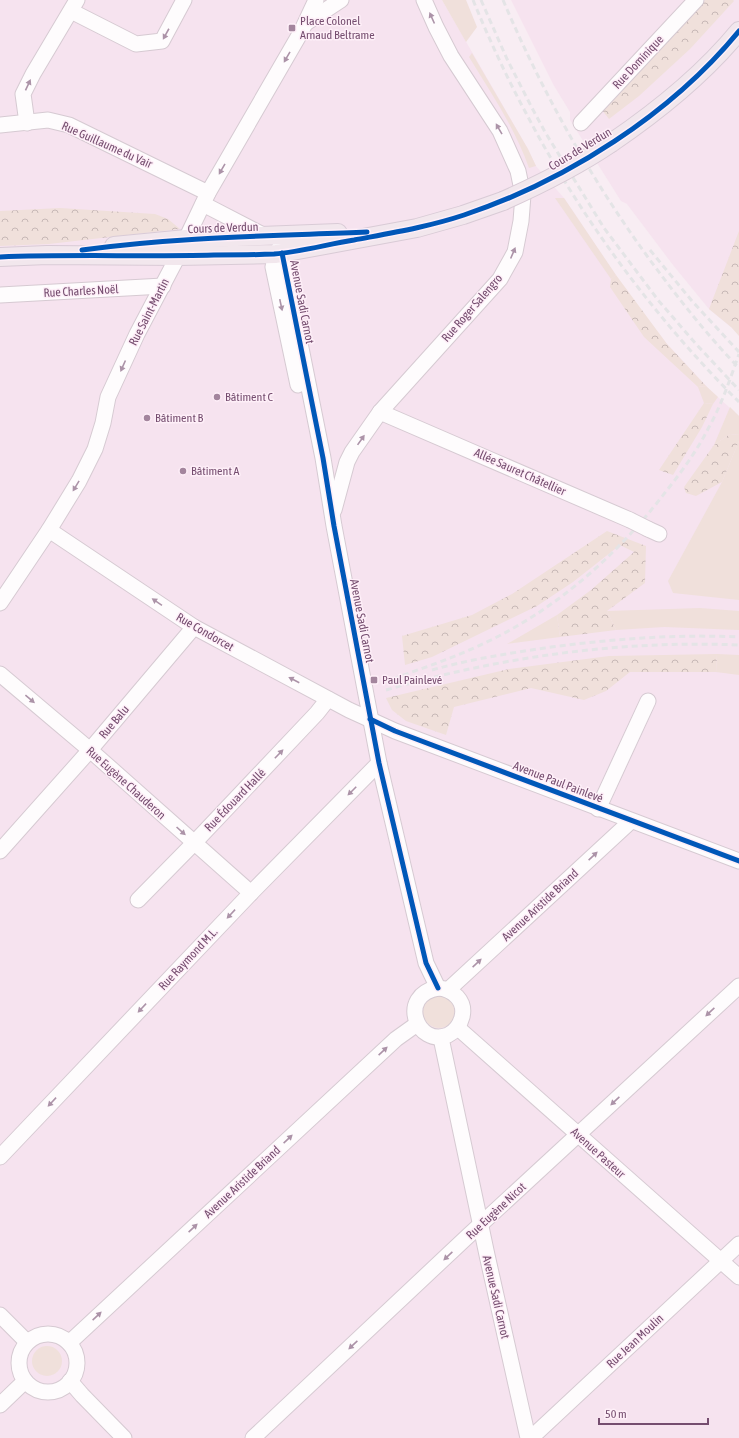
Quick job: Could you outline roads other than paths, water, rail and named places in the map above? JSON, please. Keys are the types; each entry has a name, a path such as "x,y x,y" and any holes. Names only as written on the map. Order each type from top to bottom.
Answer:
{"main road":[{"name":"Cours de Verdun","path":"0,257 47,255 274,257 401,231 463,215 503,201 549,180 590,157 611,143 659,108 694,79 739,31"},
{"name":"Cours de Verdun","path":"47,255 124,244 186,239 401,231"}],"street":[{"path":"26,123 23,94 33,74 74,6 136,44 162,41 184,0"},
{"name":"Rue Saint-Martin","path":"0,603 49,530 90,460 100,432 108,397 137,334 163,286 206,198 306,23 316,0"},
{"name":"Rue Saint-Martin","path":"306,23 341,0"},
{"name":"Rue Roger Salengro","path":"332,515 347,462 352,452 380,412 500,279 515,252 521,221 523,195 518,171 500,131 450,56 424,0"},
{"name":"Rue Dominique","path":"581,123 696,0"},
{"name":"Rue Guillaume du Vair","path":"0,125 48,120 69,125 206,198 265,236"},
{"name":"Avenue Sadi Carnot","path":"302,234 280,247 274,257 317,455 332,515 379,763 426,963 443,989"},
{"name":"Rue Charles Noël","path":"0,295 163,286"},
{"name":"Allée Sauret Châtellier","path":"380,412 654,531"},
{"path":"317,455 335,462 347,462"},
{"name":"Rue Condorcet","path":"49,530 194,627 349,710 370,719"},
{"name":"Rue Balu","path":"0,851 90,750 194,627"},
{"name":"Rue Eugène Chauderon","path":"0,674 90,750 251,892"},
{"name":"Rue Édouard Hallé","path":"138,900 318,713 328,699"},
{"path":"598,809 648,701"},
{"name":"Avenue Paul Painlevé","path":"370,719 395,731 598,809 739,861"},
{"name":"Rue Raymond M.L.","path":"0,1157 251,892 379,763"},
{"name":"Avenue Aristide Briand","path":"443,989 631,821"},
{"name":"Rue Eugène Nicot","path":"254,1438 739,986"},
{"path":"443,989 454,994 459,1000 462,1006 463,1014 458,1028 452,1033 441,1038 429,1035 422,1030 417,1024 414,1010 419,997 425,992 443,989"},
{"name":"Avenue Aristide Briand","path":"69,1343 396,1039 417,1024"},
{"name":"Avenue Pasteur","path":"458,1028 739,1277"},
{"name":"Avenue Sadi Carnot","path":"441,1038 528,1438"},
{"name":"Rue Jean Moulin","path":"531,1438 739,1244"},
{"path":"0,1314 27,1342"},
{"path":"54,1334 62,1337 69,1343 74,1350 76,1362 74,1374 64,1387 48,1392 39,1391 25,1381 21,1374 19,1365 20,1356 27,1342 36,1336 54,1334"},
{"path":"0,1405 25,1381"},
{"path":"70,1381 124,1438"}],"railway":[{"path":"473,0 512,87 548,154 596,230 622,266 678,336 739,402"},
{"path":"481,0 507,59 545,132 604,228 658,300 739,390"},
{"path":"503,0 556,111 598,183 643,251 668,284 702,327 738,367"},
{"path":"650,250 692,301 739,352"},
{"path":"384,682 465,652 491,640 542,611 588,575 630,535 679,475 705,435 718,409 739,354"},
{"path":"432,670 491,657 575,644 668,637 739,637"},
{"path":"386,690 473,668 561,653 650,645 739,645"}],"place":[{"name":"Place Colonel Arnaud Beltrame","path":"292,28"},
{"name":"Bâtiment C","path":"217,397"},
{"name":"Bâtiment B","path":"147,418"},
{"name":"Bâtiment A","path":"183,471"},
{"name":"Paul Painlevé","path":"374,680"}]}
